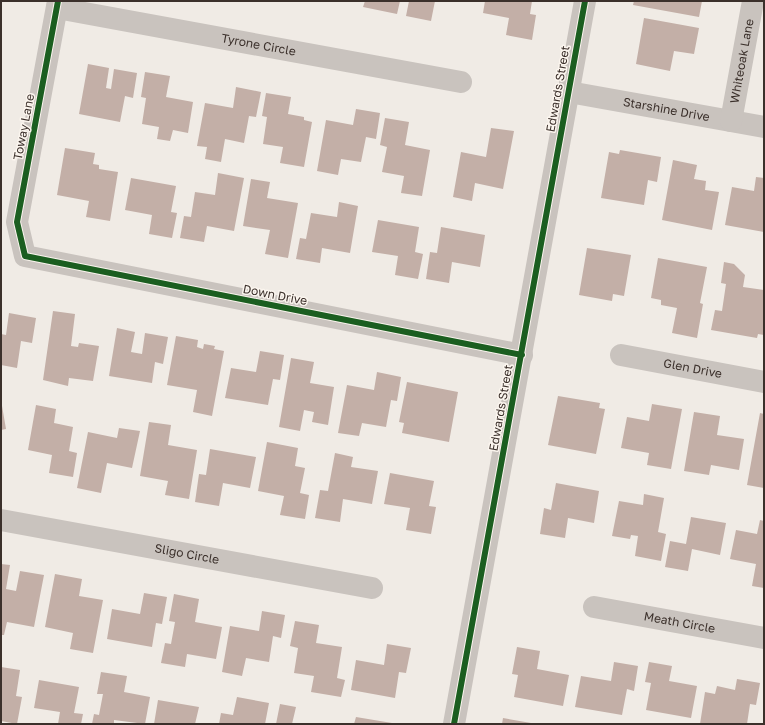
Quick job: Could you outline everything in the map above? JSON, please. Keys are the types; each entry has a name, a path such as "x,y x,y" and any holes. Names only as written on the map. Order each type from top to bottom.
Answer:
{"street":[{"name":"Edwards Street","path":"454,724 522,356 585,1"},
{"name":"Whiteoak Lane","path":"731,122 753,1"},
{"name":"Tyrone Circle","path":"58,5 461,82"},
{"name":"Toway Lane","path":"25,256 17,222 58,5"},
{"name":"Starshine Drive","path":"569,92 764,128"},
{"name":"Down Drive","path":"25,256 522,356"},
{"name":"Glen Drive","path":"621,355 764,382"},
{"name":"Sligo Circle","path":"1,520 372,588"},
{"name":"Meath Circle","path":"594,606 764,638"}],"building":[{"path":"365,1 400,1 397,14 363,7"},
{"path":"409,1 435,1 431,21 406,16"},
{"path":"485,1 532,1 530,14 536,15 532,40 506,35 509,18 483,13"},
{"path":"634,1 702,1 699,17 633,5"},
{"path":"644,18 699,28 694,54 674,51 670,71 636,64"},
{"path":"88,64 109,68 106,88 111,89 114,69 137,73 133,98 125,96 120,122 79,114"},
{"path":"145,72 170,76 166,97 193,102 188,133 173,130 170,141 157,139 159,127 142,124 146,98 141,97"},
{"path":"236,87 261,92 256,117 249,116 244,143 225,139 221,162 205,159 207,147 197,146 205,103 233,108"},
{"path":"266,93 291,97 288,114 304,117 304,120 312,122 304,167 280,163 283,147 263,144 267,117 262,116"},
{"path":"356,109 380,113 376,139 366,137 361,162 341,159 338,175 317,171 326,120 353,125"},
{"path":"385,118 409,122 405,145 430,150 422,196 401,193 404,176 382,172 387,147 380,145"},
{"path":"491,128 514,131 503,189 475,183 472,201 453,197 461,152 486,157"},
{"path":"65,148 95,153 93,164 99,165 99,169 118,172 110,221 86,217 89,201 57,195"},
{"path":"620,150 661,157 657,182 648,180 644,205 601,198 609,152 619,154"},
{"path":"673,160 697,165 694,179 706,181 705,190 719,192 712,230 662,220"},
{"path":"218,173 244,178 234,231 207,226 204,242 180,238 184,216 191,217 195,192 215,195"},
{"path":"756,177 764,178 764,232 725,225 732,187 754,191"},
{"path":"131,178 176,186 171,212 177,213 172,238 149,234 152,215 125,210"},
{"path":"251,179 270,182 267,198 298,203 288,258 265,254 270,230 243,226"},
{"path":"339,202 358,206 350,253 322,248 320,263 296,259 300,238 306,239 311,213 337,217"},
{"path":"378,220 419,227 415,252 423,254 418,279 395,275 398,256 372,252"},
{"path":"441,227 485,235 480,267 452,262 449,283 426,279 430,252 437,253"},
{"path":"587,248 631,255 624,296 613,294 612,301 579,295"},
{"path":"658,258 707,267 700,303 703,304 697,338 672,333 677,308 661,305 661,300 651,298"},
{"path":"724,262 734,264 745,275 743,287 764,290 764,335 758,334 757,338 711,330 715,310 722,311 726,284 721,283"},
{"path":"53,311 75,314 71,346 78,347 79,343 99,346 93,381 69,378 68,386 43,380"},
{"path":"9,313 36,318 32,343 21,341 17,368 1,365 1,334 6,335"},
{"path":"117,328 135,332 131,352 142,354 145,333 168,337 163,364 155,362 152,383 109,376"},
{"path":"176,336 198,340 197,347 203,349 204,344 215,346 214,349 224,351 212,416 193,412 197,390 167,385"},
{"path":"260,351 284,355 280,380 273,379 268,405 225,398 231,368 256,372"},
{"path":"291,358 314,362 310,383 334,387 328,425 312,422 314,412 304,410 300,431 279,427"},
{"path":"377,372 401,377 397,401 391,400 386,427 362,423 359,436 338,433 347,385 374,390"},
{"path":"407,382 458,392 449,442 402,433 404,423 399,422"},
{"path":"558,396 600,403 599,408 605,409 596,454 548,445"},
{"path":"1,400 6,429 1,430"},
{"path":"652,404 682,409 671,469 647,465 649,453 621,448 627,417 649,421"},
{"path":"36,405 56,409 54,423 73,427 69,451 77,453 73,477 49,473 52,455 28,450"},
{"path":"694,412 720,416 717,435 744,439 739,470 711,465 709,475 684,471"},
{"path":"760,413 764,414 764,488 747,485"},
{"path":"149,422 171,425 168,445 197,450 189,499 165,495 168,481 140,476"},
{"path":"119,428 140,431 132,468 107,463 101,493 77,488 88,432 117,438"},
{"path":"267,442 298,448 295,466 305,468 300,493 309,495 305,519 280,515 284,496 258,491"},
{"path":"210,449 256,457 250,488 223,483 219,506 195,502 199,474 206,475"},
{"path":"335,453 353,457 351,467 378,471 372,504 343,499 340,522 315,518 320,490 328,491"},
{"path":"390,473 434,481 429,506 436,507 431,534 406,530 410,508 384,504"},
{"path":"556,483 599,491 594,523 568,518 565,538 540,534 544,508 551,510"},
{"path":"644,494 664,498 658,532 666,534 661,561 635,556 638,536 631,535 630,539 612,536 619,501 643,505"},
{"path":"691,517 726,523 720,555 692,549 688,571 665,567 670,541 686,544"},
{"path":"760,520 764,521 764,588 752,586 756,564 730,559 736,530 757,534"},
{"path":"1,564 10,565 6,589 16,591 20,571 44,575 34,627 7,622 4,635 1,635"},
{"path":"55,574 82,579 79,596 103,600 93,653 70,649 73,633 45,627"},
{"path":"144,593 167,597 162,624 156,623 152,647 107,639 112,609 140,614"},
{"path":"174,594 199,599 195,622 222,627 216,659 187,654 185,667 161,663 165,643 171,644 175,622 169,621"},
{"path":"262,611 285,615 281,638 273,636 269,662 246,658 242,676 222,672 230,626 259,631"},
{"path":"295,621 319,625 316,643 342,647 337,678 345,680 341,697 311,692 314,676 294,673 298,648 290,646"},
{"path":"387,644 411,648 406,673 399,672 395,698 351,690 356,660 384,665"},
{"path":"517,647 540,651 537,669 569,675 563,706 514,697 518,675 512,674"},
{"path":"614,662 638,666 634,691 627,689 622,715 575,707 581,676 611,681"},
{"path":"649,662 672,666 669,681 697,686 691,718 646,710 651,683 645,682"},
{"path":"1,667 20,670 16,696 22,697 17,724 1,721"},
{"path":"101,672 127,676 124,692 150,697 145,724 114,720 114,724 92,724 94,714 99,715 103,694 97,694"},
{"path":"737,679 760,683 756,705 750,704 747,724 700,724 705,692 715,694 717,686 735,690"},
{"path":"39,680 79,687 74,713 83,714 81,724 58,724 60,712 34,708"},
{"path":"237,697 269,703 265,724 219,724 221,713 233,715"},
{"path":"158,700 199,707 195,724 154,724"},
{"path":"280,704 296,707 292,724 276,724"},
{"path":"356,717 392,723 354,724"},
{"path":"503,718 531,723 531,724 502,724"}],"cycle path":[{"path":"58,1 17,222 25,256 522,355"},
{"path":"454,724 585,1"}]}
